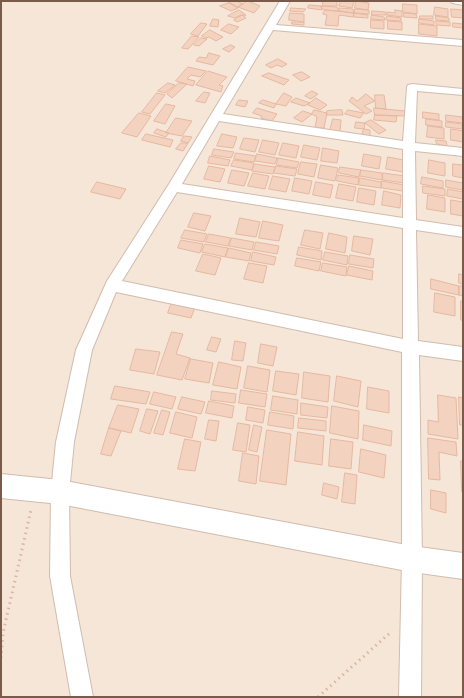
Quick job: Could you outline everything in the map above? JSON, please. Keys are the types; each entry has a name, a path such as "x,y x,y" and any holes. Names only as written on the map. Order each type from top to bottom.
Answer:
{"street":[{"path":"82,697 60,576 60,492 64,442 84,350 112,285 217,117 285,1"},
{"path":"455,1 463,2"},
{"path":"270,27 463,43"},
{"path":"410,697 412,559 409,146 412,87 463,92"},
{"path":"217,117 409,146 463,152"},
{"path":"174,187 410,225 463,232"},
{"path":"112,285 410,347 463,354"},
{"path":"1,486 60,492 412,559 463,566"}],"path":[{"path":"1,658 3,633 35,490"},
{"path":"318,697 412,614"}],"shaded area":[{"path":"1,1 463,1 463,697 1,697"}],"building":[{"path":"227,1 237,1 243,4 238,7"},
{"path":"248,1 260,6 254,13 238,7"},
{"path":"323,1 337,1 337,6 323,6"},
{"path":"341,1 354,1 352,8 339,6"},
{"path":"356,1 369,3 368,10 355,8"},
{"path":"229,3 238,8 231,11 220,6"},
{"path":"403,4 417,5 417,14 403,12"},
{"path":"309,5 321,6 322,10 308,8"},
{"path":"321,6 337,7 339,11 324,10"},
{"path":"435,7 448,9 448,17 434,15"},
{"path":"291,8 306,9 303,12 290,11"},
{"path":"339,8 353,9 354,13 340,11"},
{"path":"355,9 369,10 369,14 354,13"},
{"path":"451,9 463,10 463,18 452,17"},
{"path":"239,10 246,15 241,15 235,18 228,16"},
{"path":"325,10 354,13 353,17 339,15 338,26 325,25 327,15 323,14"},
{"path":"395,10 402,11 402,17 387,15 387,12 395,13"},
{"path":"372,11 386,12 386,15 372,15"},
{"path":"290,13 304,14 304,22 289,20"},
{"path":"354,13 368,15 368,18 354,17"},
{"path":"404,13 416,14 417,18 404,17"},
{"path":"243,15 246,18 237,22 234,20"},
{"path":"372,15 384,17 385,20 371,19"},
{"path":"387,16 401,18 401,21 386,20"},
{"path":"420,16 433,16 433,19 420,19"},
{"path":"436,16 449,18 449,21 436,20"},
{"path":"213,19 219,20 218,27 210,26"},
{"path":"419,19 434,21 434,25 419,23"},
{"path":"371,20 384,21 384,29 371,28"},
{"path":"388,21 402,22 402,30 388,29"},
{"path":"436,21 450,22 450,26 437,25"},
{"path":"292,22 304,22 304,25 292,24"},
{"path":"201,23 207,24 198,36 191,34"},
{"path":"453,23 463,24 463,28 453,27"},
{"path":"229,24 239,27 231,34 221,30"},
{"path":"419,24 437,26 437,36 419,34"},
{"path":"210,30 223,37 216,41 209,37 206,38 202,36"},
{"path":"192,36 199,37 188,49 182,48"},
{"path":"201,38 207,39 199,46 194,45"},
{"path":"231,45 235,47 229,52 223,49"},
{"path":"209,53 220,56 213,65 196,61 199,57 206,58"},
{"path":"278,59 287,64 282,67 277,65 271,68 266,65"},
{"path":"188,67 206,71 200,77 191,75 187,79 195,81 193,86 176,81"},
{"path":"208,71 227,77 219,85 223,86 221,92 196,85"},
{"path":"302,72 310,77 301,81 293,75"},
{"path":"269,73 289,80 284,85 262,76"},
{"path":"168,83 175,85 165,93 158,91"},
{"path":"179,83 187,84 172,98 167,94"},
{"path":"312,91 318,94 311,99 305,96"},
{"path":"204,92 210,93 205,103 196,101"},
{"path":"157,93 165,95 150,114 142,112"},
{"path":"284,93 292,97 286,106 276,104"},
{"path":"366,94 375,101 364,106 372,111 366,114 349,101 352,97 357,101"},
{"path":"375,95 384,95 386,109 376,108"},
{"path":"296,98 310,103 304,106 291,102"},
{"path":"316,98 327,105 320,110 308,105"},
{"path":"239,100 248,101 245,107 236,105"},
{"path":"263,100 276,104 274,108 259,103"},
{"path":"166,104 175,106 165,124 154,121"},
{"path":"257,108 277,114 272,121 261,118 262,116 253,113"},
{"path":"374,108 405,111 405,116 375,115"},
{"path":"314,110 327,113 324,128 315,128 317,117 312,114"},
{"path":"342,110 343,115 326,115 327,111"},
{"path":"348,110 364,113 360,118 345,114"},
{"path":"303,111 312,114 302,122 294,118"},
{"path":"423,112 439,114 439,120 423,118"},
{"path":"139,113 151,116 137,137 122,133"},
{"path":"375,115 397,116 396,122 374,120"},
{"path":"446,115 462,117 463,123 446,121"},
{"path":"176,118 192,121 182,136 166,133"},
{"path":"333,119 341,120 340,132 330,131"},
{"path":"426,119 442,121 442,127 426,125"},
{"path":"371,120 386,130 379,134 365,123"},
{"path":"356,122 365,123 364,129 355,128"},
{"path":"446,122 462,124 462,129 446,127"},
{"path":"428,126 444,128 444,139 427,137"},
{"path":"157,129 169,133 166,137 154,133"},
{"path":"364,129 370,130 370,136 362,135"},
{"path":"451,129 463,131 463,142 451,140"},
{"path":"146,134 173,140 170,147 142,140"},
{"path":"222,134 237,137 233,148 217,146"},
{"path":"184,136 192,137 188,143 181,141"},
{"path":"244,138 259,140 255,152 240,149"},
{"path":"263,140 279,143 275,155 259,152"},
{"path":"436,140 446,141 447,146 437,144"},
{"path":"181,143 188,143 183,151 176,149"},
{"path":"283,143 299,146 296,158 279,155"},
{"path":"304,145 320,148 317,160 301,157"},
{"path":"323,148 339,151 337,163 321,161"},
{"path":"214,149 234,152 231,158 212,155"},
{"path":"236,153 256,156 254,162 234,159"},
{"path":"257,154 277,158 275,164 255,161"},
{"path":"364,154 381,157 379,169 362,166"},
{"path":"210,156 230,160 228,166 208,163"},
{"path":"388,157 404,160 403,172 386,169"},
{"path":"278,158 299,162 297,168 277,165"},
{"path":"234,160 254,163 252,170 231,166"},
{"path":"429,160 445,163 445,176 428,173"},
{"path":"301,162 317,164 314,177 298,174"},
{"path":"255,164 275,167 273,174 252,171"},
{"path":"453,164 463,165 463,178 453,176"},
{"path":"321,165 338,168 335,181 318,178"},
{"path":"209,166 225,169 220,182 204,179"},
{"path":"276,166 297,169 295,176 274,173"},
{"path":"340,167 361,170 359,177 339,173"},
{"path":"232,170 249,173 244,186 228,183"},
{"path":"361,170 382,173 382,180 360,176"},
{"path":"253,173 269,176 265,189 248,186"},
{"path":"383,173 405,176 404,183 383,180"},
{"path":"338,175 359,178 358,185 337,181"},
{"path":"273,176 290,179 286,192 269,189"},
{"path":"422,177 443,181 443,188 421,184"},
{"path":"295,178 312,181 309,194 292,191"},
{"path":"360,178 381,182 381,188 359,185"},
{"path":"446,180 463,183 463,190 446,187"},
{"path":"382,181 404,185 403,191 382,188"},
{"path":"97,182 126,189 120,199 91,192"},
{"path":"316,182 333,185 330,198 313,195"},
{"path":"339,184 356,187 353,201 336,198"},
{"path":"423,186 445,189 445,196 423,193"},
{"path":"359,188 376,191 374,205 357,202"},
{"path":"448,189 463,192 463,199 447,196"},
{"path":"384,191 401,195 400,208 382,205"},
{"path":"428,195 445,198 445,212 427,209"},
{"path":"451,200 463,202 463,216 451,214"},
{"path":"194,213 211,216 205,231 188,227"},
{"path":"240,218 260,222 256,237 236,234"},
{"path":"263,221 283,225 279,241 259,238"},
{"path":"185,230 207,234 204,242 181,238"},
{"path":"305,230 323,233 320,249 301,245"},
{"path":"329,233 347,237 345,253 326,249"},
{"path":"209,234 231,238 228,246 206,242"},
{"path":"354,236 373,239 370,255 352,251"},
{"path":"232,238 254,242 252,250 229,246"},
{"path":"181,240 203,244 200,253 178,248"},
{"path":"256,242 279,246 277,254 254,250"},
{"path":"205,244 228,248 225,257 202,252"},
{"path":"299,247 322,251 321,260 297,255"},
{"path":"229,248 251,253 249,261 226,257"},
{"path":"253,252 276,257 274,265 251,261"},
{"path":"325,252 348,256 347,265 323,260"},
{"path":"203,254 221,258 215,275 196,271"},
{"path":"350,255 374,259 373,268 349,264"},
{"path":"297,258 321,262 319,271 295,266"},
{"path":"249,263 267,266 263,283 244,279"},
{"path":"323,263 347,267 346,276 321,271"},
{"path":"349,266 373,271 372,280 347,275"},
{"path":"459,274 463,275 463,284 459,283"},
{"path":"431,279 459,286 459,295 431,289"},
{"path":"459,286 463,286 463,296 459,295"},
{"path":"435,293 455,297 455,316 434,312"},
{"path":"461,301 463,301 463,321 461,320"},
{"path":"172,302 195,307 191,318 168,313"},
{"path":"172,332 183,334 176,354 190,358 182,380 157,375"},
{"path":"212,337 221,339 216,352 207,350"},
{"path":"235,341 246,343 243,361 232,360"},
{"path":"261,344 277,347 273,366 258,363"},
{"path":"136,349 160,352 154,374 130,370"},
{"path":"191,359 213,363 209,383 185,379"},
{"path":"219,362 241,367 237,389 213,385"},
{"path":"248,366 270,370 267,392 244,388"},
{"path":"276,371 299,374 296,395 273,391"},
{"path":"304,372 330,376 328,402 302,398"},
{"path":"337,376 361,381 358,407 334,401"},
{"path":"115,386 150,392 146,404 111,399"},
{"path":"368,387 389,391 389,413 367,409"},
{"path":"241,390 267,394 265,407 239,403"},
{"path":"212,391 236,394 235,403 211,400"},
{"path":"154,392 176,397 172,409 150,404"},
{"path":"438,395 456,398 458,439 428,434 428,420 438,422"},
{"path":"273,396 298,400 297,414 271,410"},
{"path":"182,397 205,402 201,414 178,409"},
{"path":"459,397 463,398 463,425 460,425"},
{"path":"209,401 234,406 232,418 206,413"},
{"path":"301,403 328,407 327,418 301,415"},
{"path":"118,405 139,409 131,433 109,428"},
{"path":"332,406 359,411 358,439 330,433"},
{"path":"248,407 265,410 263,423 246,420"},
{"path":"147,409 158,411 150,434 140,431"},
{"path":"162,410 170,412 163,435 154,433"},
{"path":"176,412 197,417 192,438 170,433"},
{"path":"270,412 294,416 293,429 268,425"},
{"path":"299,418 326,421 326,431 298,428"},
{"path":"209,420 219,421 216,441 205,439"},
{"path":"238,423 250,425 246,452 233,450"},
{"path":"254,425 262,427 257,452 249,450"},
{"path":"364,425 392,431 391,446 363,440"},
{"path":"109,428 121,431 111,456 101,454"},
{"path":"267,430 291,434 286,485 260,481"},
{"path":"298,432 324,436 322,465 295,461"},
{"path":"428,438 456,442 457,456 439,452 440,480 429,479"},
{"path":"185,439 201,442 195,471 178,469"},
{"path":"331,439 353,442 351,469 329,466"},
{"path":"361,449 386,455 384,478 359,472"},
{"path":"243,453 259,456 256,484 239,481"},
{"path":"461,461 463,461 463,493 462,492"},
{"path":"345,473 357,475 355,504 342,502"},
{"path":"324,483 339,487 337,499 322,495"},
{"path":"431,490 446,493 446,513 431,509"}]}
